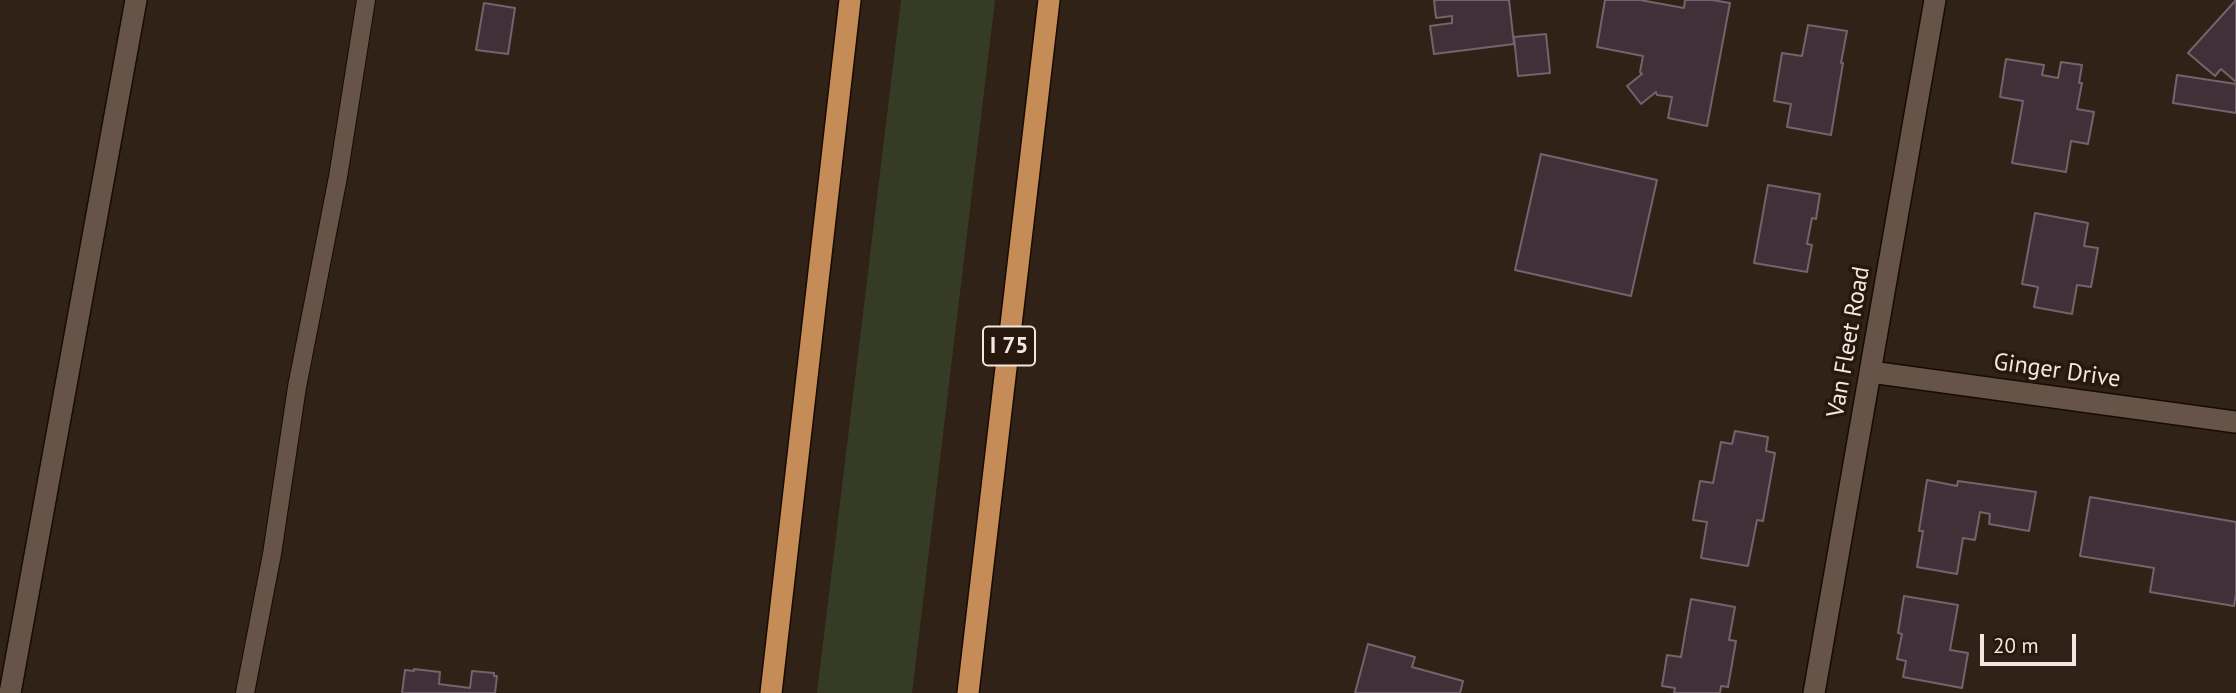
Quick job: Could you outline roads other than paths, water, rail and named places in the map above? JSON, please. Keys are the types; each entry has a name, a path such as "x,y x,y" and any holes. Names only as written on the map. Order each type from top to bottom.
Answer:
{"highway":[{"path":"771,693 850,0"},
{"name":"I 75","path":"968,693 1049,0"}],"street":[{"path":"10,693 136,0"},
{"name":"Van Fleet Road","path":"1814,693 1935,0"},
{"name":"Ginger Drive","path":"1871,372 2236,422"}],"lane":[{"path":"245,693 272,554 297,387 338,177 366,0"}]}
